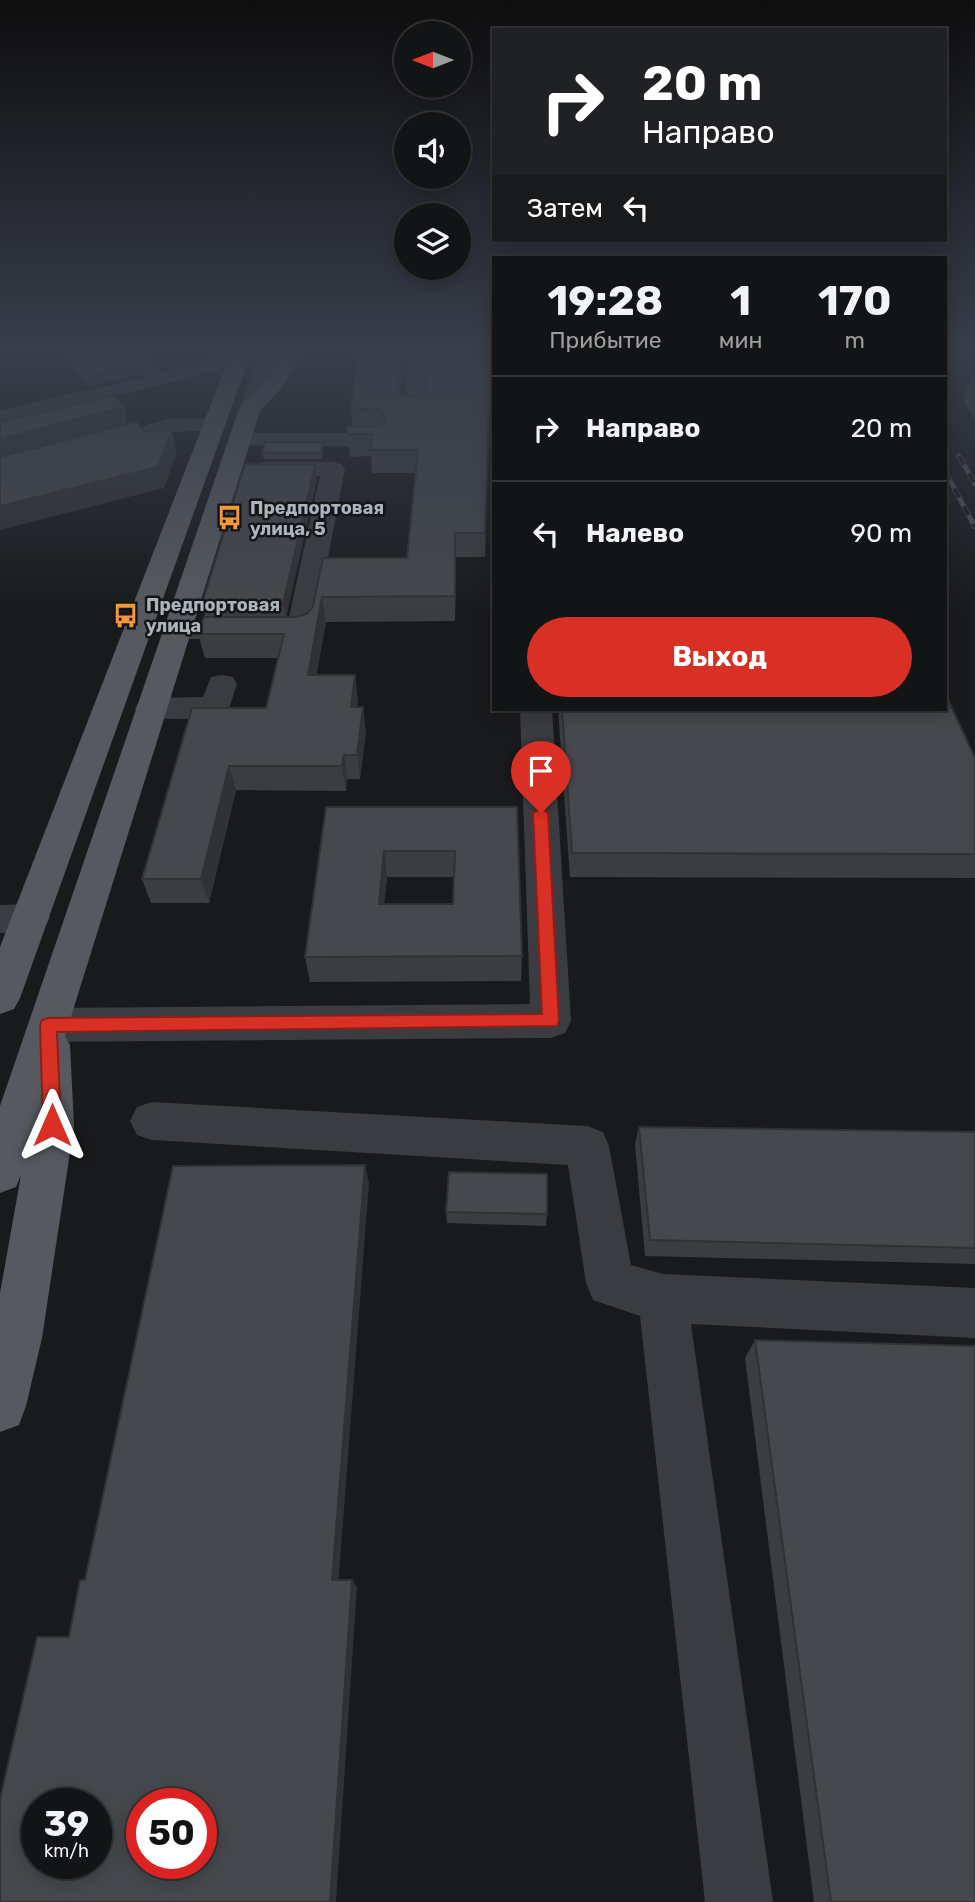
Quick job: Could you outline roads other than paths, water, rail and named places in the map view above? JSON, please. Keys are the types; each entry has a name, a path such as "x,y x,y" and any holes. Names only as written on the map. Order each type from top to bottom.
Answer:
{"main road":[{"path":"0,999 15,919 209,439"},
{"path":"0,1172 240,440"},
{"path":"0,1406 17,1338 52,1125 48,1025"}],"street":[{"path":"0,471 121,439"},
{"path":"240,440 374,440"},
{"path":"177,630 300,630 333,469 230,469"},
{"path":"151,708 216,707 222,684"},
{"path":"48,1025 551,1021 536,711"},
{"path":"152,1121 587,1146 610,1283 663,1298 975,1313"},
{"path":"663,1298 738,1902"}],"railway":[{"path":"959,456 975,484"},
{"path":"947,475 975,527"}],"place":[{"name":"Предпортовая улица, 5","path":"230,518"},
{"name":"Предпортовая улица","path":"126,615"}]}
